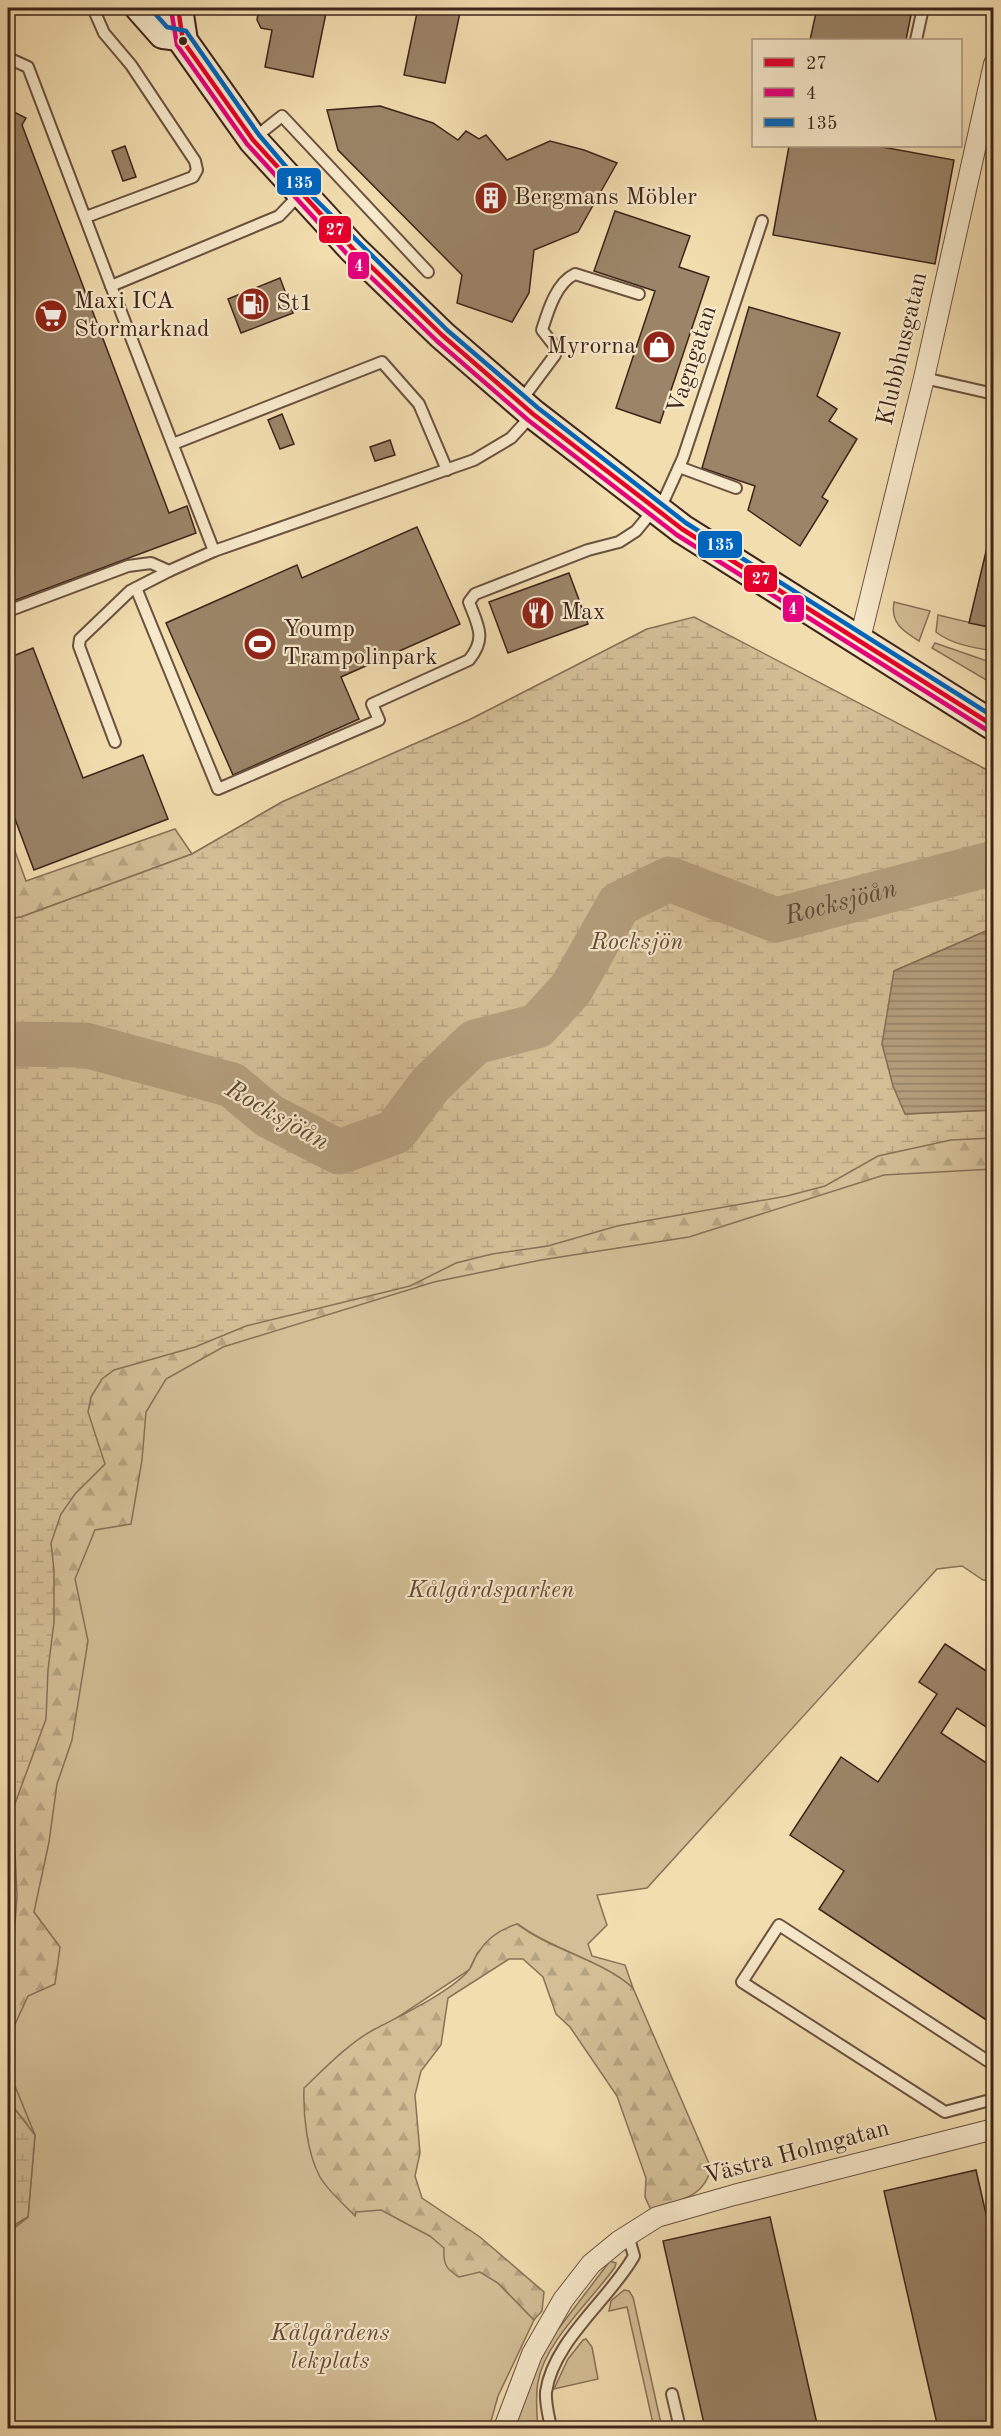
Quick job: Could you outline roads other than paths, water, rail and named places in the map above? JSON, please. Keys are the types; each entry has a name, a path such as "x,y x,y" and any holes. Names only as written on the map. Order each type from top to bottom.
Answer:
{"main road":[{"path":"140,8 163,34 180,36"},
{"path":"178,8 180,36 253,140 300,194 442,335 527,408 682,529 993,726"}],"street":[{"name":"Klubbhusgatan","path":"859,643 986,134 993,64"},
{"name":"Västra Holmgatan","path":"504,2428 532,2354 563,2300 591,2264 624,2238 657,2217 993,2129"}],"lane":[{"path":"86,217 193,177 197,170 195,160 131,65 105,33 93,8"},
{"path":"916,39 923,8"},
{"path":"8,57 28,67 214,551"},
{"path":"253,140 282,116 428,272"},
{"path":"111,286 279,216 300,194"},
{"name":"Vagngatan","path":"136,588 218,789 379,720 372,704 469,660 478,648 479,632 469,602 475,594 588,550 619,542 636,531 657,510 679,466 762,221"},
{"path":"116,742 79,646 85,631 136,588 214,551 447,470 493,451 512,438 555,355 556,348 543,330 547,315 566,278 575,274 639,294"},
{"path":"173,444 382,362 419,404 447,470"},
{"path":"924,378 993,394"},
{"path":"679,466 736,488"},
{"path":"8,611 128,566 151,563 169,571"},
{"path":"993,2065 779,1924 742,1982 945,2112 993,2099"},
{"path":"552,2428 546,2393 552,2370 576,2333 634,2256 624,2238"},
{"path":"672,2394 680,2428"}],"waterway":[{"name":"Rocksjöån","path":"8,1044 85,1045 232,1085 269,1116 339,1152 395,1132 430,1085 475,1042 537,1026 571,989 619,904 669,879 776,920 994,863"}],"place":[{"name":"Bergmans Möbler","path":"491,198"},
{"name":"St1","path":"253,304"},
{"name":"Maxi ICA Stormarknad","path":"51,316"},
{"name":"Myrorna","path":"659,347"},
{"name":"Max","path":"538,613"},
{"name":"Yoump Trampolinpark","path":"260,644"}],"park label":[{"name":"Rocksjön","path":"637,943"},
{"name":"Kålgårdsparken","path":"491,1591"},
{"name":"Kålgårdens lekplats","path":"330,2348"}]}
